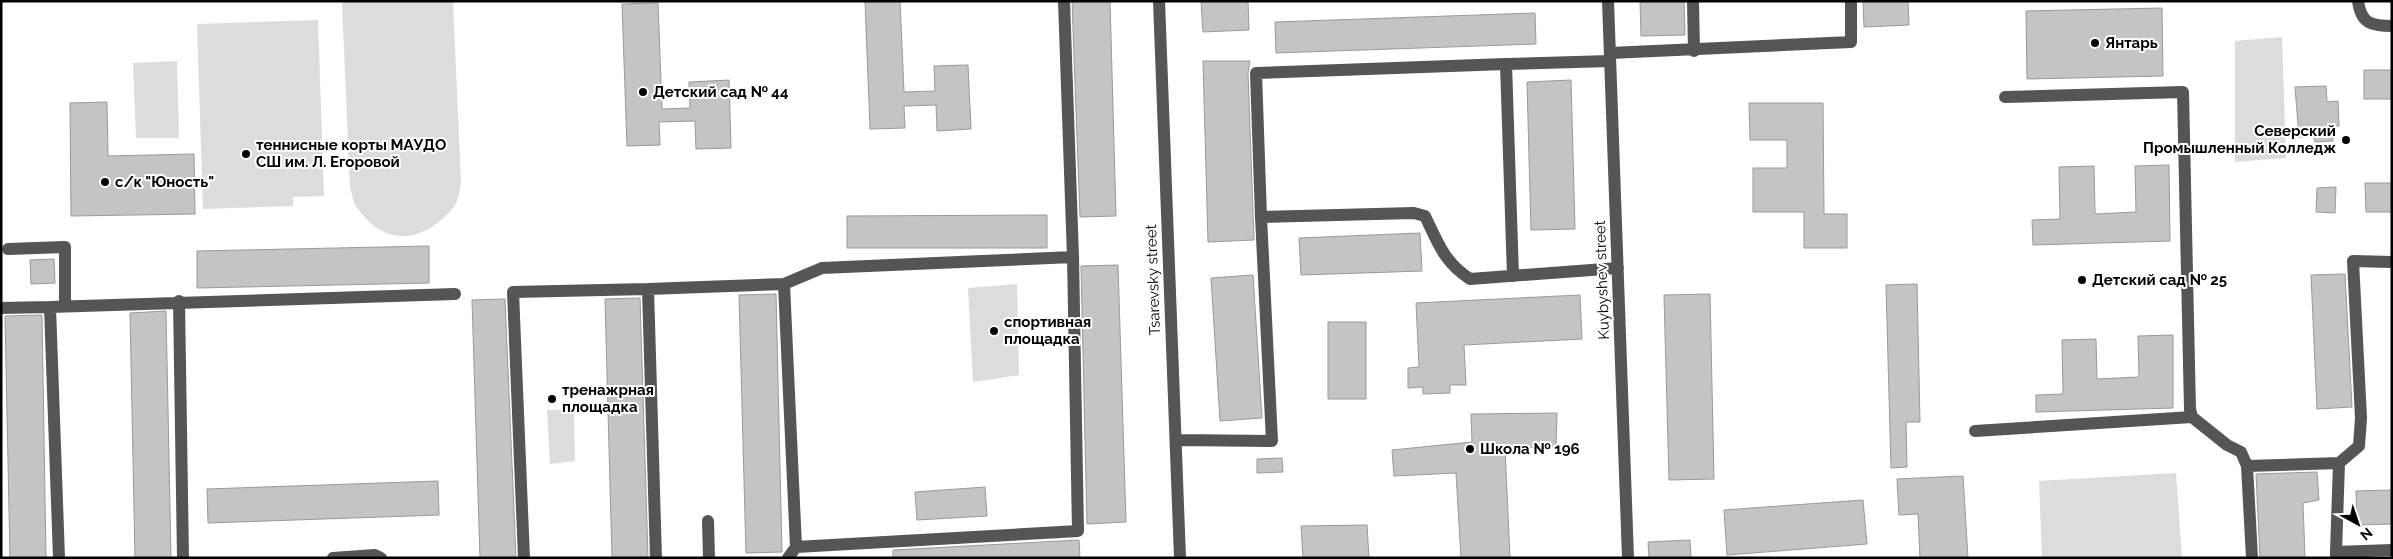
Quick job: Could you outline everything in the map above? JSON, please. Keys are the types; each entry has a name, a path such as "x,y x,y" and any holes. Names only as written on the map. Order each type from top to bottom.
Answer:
{"street":[{"path":"796,547 1078,531 1073,257 1064,1"},
{"name":"Tsarevsky street","path":"1159,1 1180,558"},
{"name":"Kuybyshev street","path":"1608,1 1628,558"},
{"path":"1693,1 1694,51"},
{"path":"1176,440 1272,441 1256,73 1506,64 1851,42 1851,1"},
{"path":"2358,1 2363,17 2373,26 2392,26"},
{"path":"1506,64 1513,276"},
{"path":"2005,97 2182,92 2190,409 2192,417 2228,445 2241,452 2247,466 2252,558"},
{"path":"1261,217 1414,213 1425,216 1443,253 1455,269 1470,279 1618,268"},
{"path":"8,249 65,247 66,306"},
{"path":"524,558 513,292 784,284 822,268 1073,257"},
{"path":"2247,466 2339,463 2359,446 2361,418 2353,261 2392,262"},
{"path":"784,284 796,547 788,558"},
{"path":"648,289 656,558"},
{"path":"1,308 179,301 455,294"},
{"path":"179,301 184,558"},
{"path":"50,307 59,558"},
{"path":"1975,431 2192,417"},
{"path":"2339,463 2336,555 2392,550"},
{"path":"708,521 709,558"},
{"path":"333,558 375,555 381,558"}],"shaded area":[{"path":"343,1 453,1 461,182 457,201 452,209 440,221 418,234 396,236 386,233 367,219 356,207 354,201 350,187"},
{"path":"318,20 324,196 293,197 293,206 203,209 197,24"},
{"path":"2282,37 2286,158 2235,162 2235,41"},
{"path":"177,61 179,138 136,138 133,63"},
{"name":"спортивная площадка","path":"1017,284 1019,375 973,382 968,288"},
{"path":"574,409 575,461 550,464 547,410"},
{"path":"2176,473 2182,558 2042,558 2039,481"}],"building":[{"path":"865,1 900,1 904,92 935,91 934,66 968,65 971,129 937,131 936,105 904,106 905,128 870,129"},
{"path":"1072,1 1110,1 1116,216 1080,217"},
{"path":"1201,1 1248,1 1249,30 1203,32"},
{"path":"1640,1 1684,1 1685,35 1641,36"},
{"path":"1863,1 1908,1 1909,25 1864,27"},
{"path":"658,3 662,109 690,108 689,82 729,80 731,148 696,149 695,121 659,122 660,145 627,146 622,4"},
{"name":"Янтарь","path":"2162,8 2163,76 2027,79 2026,11"},
{"path":"1535,13 1536,44 1276,53 1275,22"},
{"path":"1203,61 1250,61 1248,73 1254,240 1208,242"},
{"path":"2364,70 2392,70 2392,99 2364,99"},
{"path":"1571,80 1575,229 1531,230 1527,82"},
{"path":"2326,86 2327,102 2338,101 2339,126 2332,127 2333,141 2315,142 2314,137 2299,137 2295,87"},
{"path":"107,102 108,156 194,154 195,214 71,216 70,103"},
{"path":"1749,103 1823,103 1824,214 1847,214 1847,248 1804,248 1804,212 1753,212 1753,168 1787,168 1787,140 1750,140"},
{"path":"2169,165 2170,241 2033,245 2032,220 2060,219 2059,167 2094,166 2095,214 2136,212 2135,166"},
{"path":"2365,183 2392,183 2392,212 2366,212"},
{"path":"2336,187 2335,213 2316,212 2317,188"},
{"path":"1047,215 1047,248 847,248 847,216"},
{"path":"1420,233 1422,271 1301,275 1299,238"},
{"path":"429,246 429,283 197,288 197,251"},
{"path":"54,259 55,283 31,284 30,260"},
{"path":"1118,265 1126,522 1087,524 1081,266"},
{"path":"2345,274 2352,407 2317,409 2311,275"},
{"path":"1253,275 1262,418 1220,421 1211,278"},
{"path":"1917,284 1920,422 1906,422 1907,467 1891,468 1886,285"},
{"path":"776,294 782,552 746,553 739,295"},
{"path":"1710,294 1714,479 1669,480 1664,295"},
{"path":"1580,295 1582,339 1464,345 1466,385 1450,385 1450,393 1423,394 1423,387 1408,388 1408,368 1419,367 1416,303"},
{"path":"640,298 648,557 612,558 605,299"},
{"path":"505,299 516,558 480,558 472,300"},
{"path":"166,311 171,558 135,558 130,313"},
{"path":"42,315 46,558 10,558 5,316"},
{"path":"1328,322 1366,322 1366,399 1328,399"},
{"path":"2173,335 2173,408 2036,412 2036,395 2063,394 2062,340 2096,339 2097,379 2139,377 2138,336"},
{"path":"1557,413 1556,447 1505,448 1510,558 1461,558 1456,473 1394,476 1392,450 1472,442 1471,414"},
{"path":"1282,458 1283,472 1257,473 1257,459"},
{"path":"2317,472 2319,500 2303,503 2305,558 2260,558 2256,474"},
{"path":"1963,476 1968,558 1920,558 1918,514 1899,515 1897,479"},
{"path":"438,481 439,515 208,523 207,489"},
{"path":"985,487 987,516 917,520 915,492"},
{"path":"2392,490 2392,524 2357,525 2356,491"},
{"path":"1863,500 1867,544 1727,555 1724,510"},
{"path":"1367,525 1369,558 1303,558 1301,526"},
{"path":"1079,540 1080,558 893,558 893,550"},
{"path":"1690,540 1691,558 1649,558 1648,542"}],"place":[{"name":"Янтарь","path":"2095,43"},
{"name":"Детский сад № 44","path":"643,92"},
{"name":"Северский Промышленный Колледж","path":"2346,140"},
{"name":"теннисные корты МАУДО СШ им. Л. Егоровой","path":"246,154"},
{"name":"с/к \"Юность\"","path":"105,182"},
{"name":"Детский сад № 25","path":"2082,280"},
{"name":"спортивная площадка","path":"994,331"},
{"name":"тренажрная площадка","path":"552,399"},
{"name":"Школа № 196","path":"1470,449"}]}
